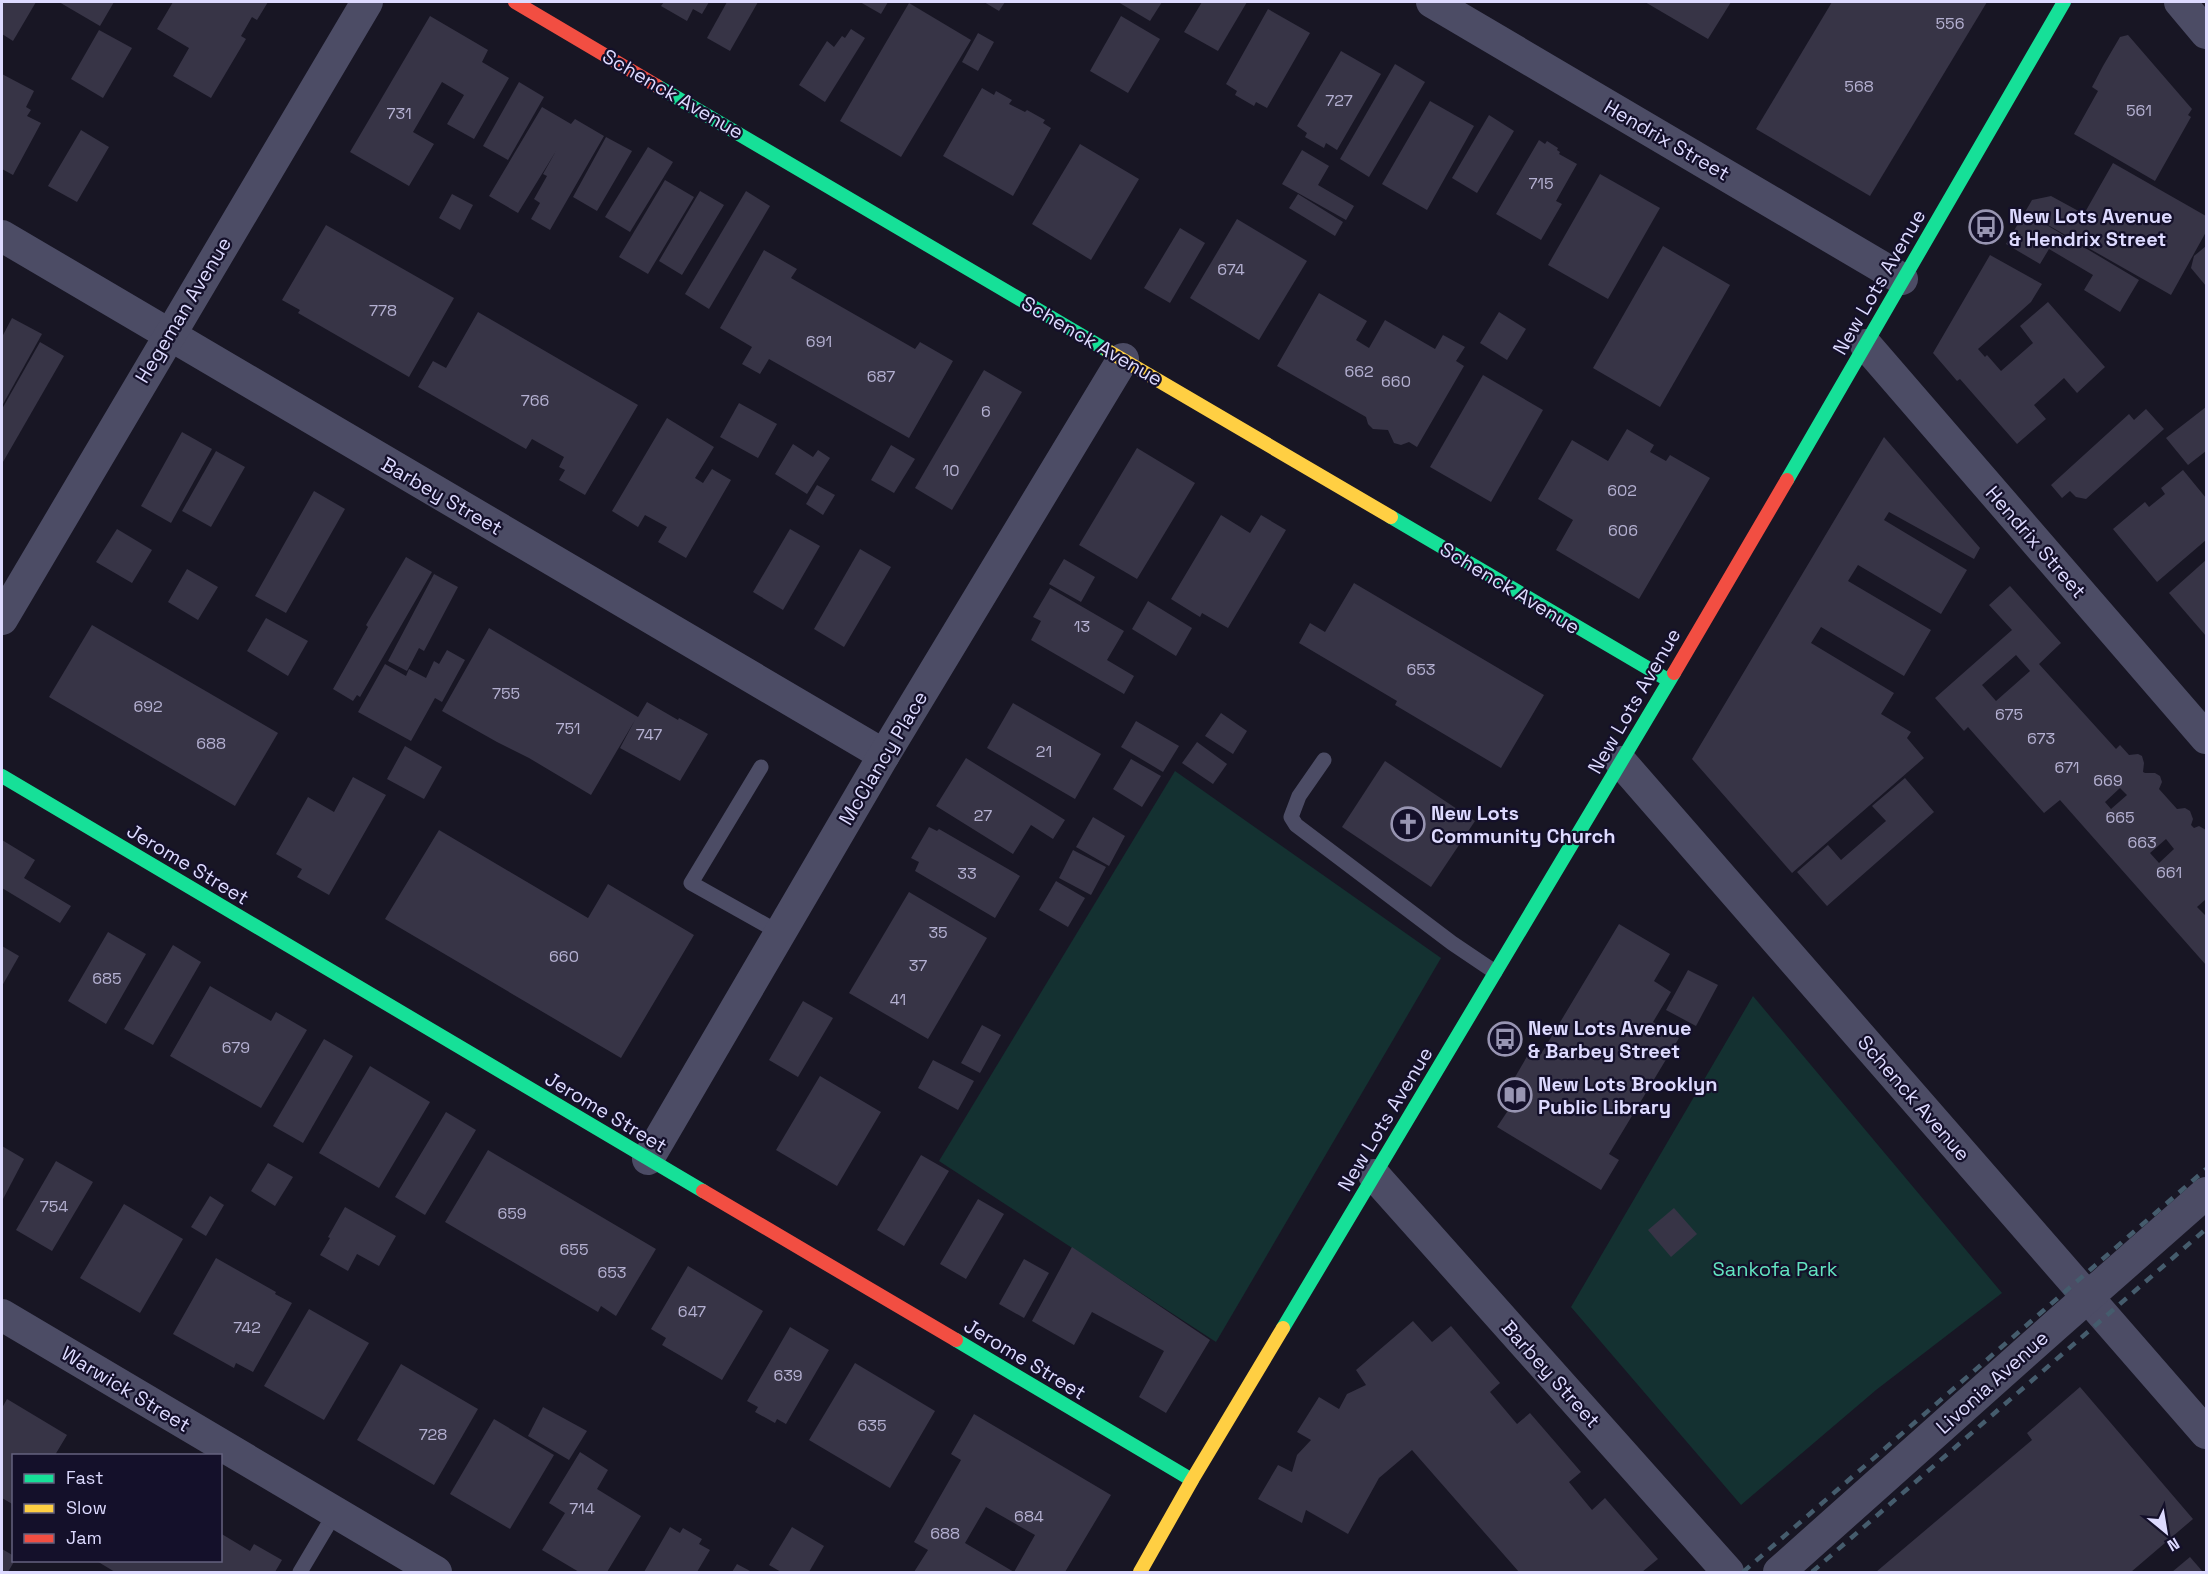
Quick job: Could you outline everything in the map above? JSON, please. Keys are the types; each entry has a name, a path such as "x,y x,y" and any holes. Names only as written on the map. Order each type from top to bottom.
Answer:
{"street":[{"name":"Hegeman Avenue","path":"2,619 367,2"},
{"name":"Schenck Avenue","path":"515,2 1668,680"},
{"name":"Hendrix Street","path":"1432,2 1902,279"},
{"name":"New Lots Avenue","path":"1140,1572 1192,1480 1622,762 2064,2"},
{"path":"2180,2 2206,33"},
{"name":"Barbey Street","path":"2,236 884,755"},
{"name":"Hendrix Street","path":"1866,345 2206,738"},
{"name":"McClancy Place","path":"648,1159 884,755 1123,359"},
{"name":"Schenck Avenue","path":"1622,762 2206,1433"},
{"name":"Jerome Street","path":"2,776 1192,1480"},
{"name":"Barbey Street","path":"1374,1175 1728,1572"},
{"name":"Livonia Avenue","path":"1779,1572 2206,1193"},
{"name":"Warwick Street","path":"2,1315 436,1572"}],"lane":[{"path":"1324,760 1293,807 1291,817 1296,825 1452,943 1495,972"},
{"path":"761,767 691,883 780,933"},
{"path":"300,1572 335,1513"}],"green space":[{"path":"1175,771 1441,958 1216,1342 939,1161"},
{"name":"Sankofa Park","path":"1753,996 2002,1293 1876,1390 1741,1505 1571,1307"}],"building":[{"path":"2,2 36,2 13,41 2,34"},
{"path":"59,2 114,2 100,26"},
{"path":"173,2 268,2 257,20 252,17 241,36 246,39 211,98 173,76 189,48 157,29"},
{"path":"664,2 709,2 702,14 693,9 687,21 661,6"},
{"path":"727,2 758,2 730,51 707,38"},
{"path":"860,2 888,2 881,14"},
{"path":"984,2 1005,2 999,11"},
{"path":"1118,2 1162,2 1150,21"},
{"path":"1202,2 1247,2 1218,51 1184,32"},
{"path":"1645,2 1731,2 1708,39"},
{"path":"1832,2 1987,2 1870,196 1756,129"},
{"path":"909,3 971,40 901,157 840,121"},
{"path":"1268,9 1310,33 1267,108 1256,102 1254,106 1235,95 1237,91 1226,84"},
{"path":"430,16 488,50 482,62 509,78 474,139 447,124 464,95 442,82 413,132 434,144 409,186 350,152"},
{"path":"1121,16 1160,39 1128,93 1090,71"},
{"path":"851,29 865,38 825,102 799,85 827,41 834,47 842,36 845,38"},
{"path":"99,30 132,48 103,98 71,79"},
{"path":"978,33 994,42 978,71 962,62"},
{"path":"2128,35 2192,109 2188,115 2191,117 2155,181 2074,134 2098,91 2092,87 2103,66 2120,37"},
{"path":"1341,51 1381,74 1337,150 1326,143 1324,148 1305,137 1307,133 1297,126"},
{"path":"1395,64 1425,82 1369,177 1340,159"},
{"path":"2,74 34,91 26,107 31,110 27,116 41,123 13,175 2,169"},
{"path":"519,82 544,97 508,160 483,146"},
{"path":"982,88 994,95 996,91 1012,100 1009,104 1025,112 1027,110 1045,120 1043,123 1051,128 1013,196 943,156"},
{"path":"1430,101 1474,126 1427,210 1382,184"},
{"path":"542,107 571,124 575,119 604,136 550,230 531,219 540,203 534,199 547,176 543,174 556,151 518,213 489,196"},
{"path":"1489,115 1514,131 1477,193 1452,178"},
{"path":"81,130 109,147 77,202 48,186"},
{"path":"606,137 632,151 597,211 573,197"},
{"path":"1539,140 1545,144 1547,141 1558,148 1559,154 1577,164 1556,201 1562,204 1541,240 1496,214"},
{"path":"1080,144 1139,179 1091,260 1032,224"},
{"path":"648,147 673,162 630,232 605,217"},
{"path":"1302,150 1329,166 1318,185 1354,206 1346,220 1282,184"},
{"path":"2113,163 2206,216 2206,232 2171,295 2025,212 2032,200 2051,196 2084,214"},
{"path":"1600,174 1660,208 1608,299 1548,265"},
{"path":"665,180 694,197 648,274 619,257"},
{"path":"700,191 724,205 682,275 659,261"},
{"path":"746,191 770,206 709,309 685,294"},
{"path":"452,194 473,205 460,230 439,218"},
{"path":"1298,194 1343,222 1335,236 1289,208"},
{"path":"2025,212 2139,280 2120,312 2084,290 2093,275 2049,249 2040,264 2006,244"},
{"path":"1237,219 1307,261 1259,340 1190,298"},
{"path":"326,225 454,298 409,377 298,313 300,310 282,300"},
{"path":"1180,228 1205,243 1170,303 1144,288"},
{"path":"1663,246 1730,285 1660,407 1593,368"},
{"path":"2206,246 2206,286 2191,268 2194,256"},
{"path":"764,250 797,269 791,278 915,349 920,342 953,361 909,438 769,359 760,374 742,364 752,347 720,328"},
{"path":"1990,255 2042,284 2031,302 1978,349 1985,357 1987,355 2001,371 2033,343 2020,326 2048,302 2105,367 2077,393 2064,378 2034,405 2046,419 2017,444 1960,379 1957,381 1933,353"},
{"path":"1319,293 1367,321 1356,340 1369,348 1385,320 1435,349 1443,335 1465,347 1456,361 1464,366 1417,447 1409,442 1401,445 1394,443 1388,430 1373,429 1366,417 1277,366"},
{"path":"478,312 638,405 585,495 559,480 565,470 559,467 564,457 532,439 526,449 418,387 433,361 446,368"},
{"path":"1499,312 1526,329 1507,360 1480,343"},
{"path":"12,318 42,334 2,406 2,337"},
{"path":"40,342 64,356 3,462 2,409"},
{"path":"984,370 1022,392 952,510 915,488"},
{"path":"1483,375 1543,410 1491,502 1430,467"},
{"path":"739,403 777,424 758,458 720,437"},
{"path":"2206,407 2206,451 2188,465 2166,438"},
{"path":"2146,409 2164,429 2086,499 2076,497 2070,491 2062,498 2051,485 2129,414 2134,420"},
{"path":"667,418 714,447 695,478 703,483 712,469 731,480 686,558 658,542 667,527 645,515 638,527 612,511"},
{"path":"1627,429 1654,445 1650,452 1666,461 1670,455 1710,478 1639,599 1556,550 1573,520 1538,499 1572,440 1608,461"},
{"path":"182,432 212,449 171,523 141,506"},
{"path":"1884,437 1980,548 1974,559 1889,512 1884,520 1967,570 1941,614 1858,565 1848,581 1931,630 1904,676 1821,627 1811,643 1894,693 1881,714 1911,732 1907,738 1924,758 1792,873 1692,759"},
{"path":"793,444 813,457 818,450 830,458 807,494 775,474"},
{"path":"891,445 915,459 894,493 871,480"},
{"path":"1137,448 1195,483 1137,579 1079,545"},
{"path":"216,451 245,467 211,527 182,511"},
{"path":"2183,470 2206,498 2206,540 2157,582 2113,529 2145,502 2149,507 2165,494 2161,488"},
{"path":"817,485 835,495 823,515 806,504"},
{"path":"314,491 345,509 286,613 255,596"},
{"path":"1221,515 1250,533 1261,515 1286,530 1228,628 1202,613 1200,617 1171,599"},
{"path":"117,529 152,550 132,583 96,562"},
{"path":"790,529 820,546 783,610 753,592"},
{"path":"860,549 891,567 844,647 814,629"},
{"path":"406,557 432,572 360,697 357,695 353,701 333,689 368,627 366,625"},
{"path":"1064,559 1095,577 1081,602 1049,584"},
{"path":"2206,560 2206,636 2169,593"},
{"path":"187,569 218,587 198,620 168,602"},
{"path":"434,574 458,587 424,651 419,648 407,671 388,661"},
{"path":"1354,583 1544,695 1501,768 1395,705 1397,701 1299,643 1310,623 1325,632"},
{"path":"2010,586 2061,643 2039,664 2116,749 2120,745 2129,755 2142,756 2143,772 2160,776 2162,782 2159,789 2177,809 2185,808 2190,811 2193,819 2191,825 2194,828 2199,826 2206,830 2206,899 2197,907 2206,916 2206,965 2060,800 2044,813 1968,727 1964,731 1935,698 2012,630 1989,605","holes":["2016,655 2030,671 1996,701 1982,685","2120,788 2127,795 2111,809 2105,802","2166,839 2174,849 2159,863 2150,853"]},
{"path":"1050,588 1124,631 1107,660 1134,676 1124,694 1031,640 1041,621 1033,617"},
{"path":"1148,601 1192,628 1176,656 1132,629"},
{"path":"266,618 308,641 288,676 247,651"},
{"path":"92,625 278,733 235,806 49,697"},
{"path":"489,628 638,717 647,702 708,734 680,781 620,748 635,720 591,795 442,711"},
{"path":"447,650 465,660 442,702 435,698 411,741 358,712 385,664 406,676 409,669 426,678 434,661 439,664"},
{"path":"1013,703 1101,754 1075,799 987,748"},
{"path":"1221,713 1247,731 1233,754 1205,736"},
{"path":"1136,721 1179,746 1163,772 1121,747"},
{"path":"1197,742 1227,764 1213,784 1182,763"},
{"path":"405,746 442,767 424,799 387,779"},
{"path":"966,758 1065,820 1053,839 1031,825 1013,854 936,806"},
{"path":"1131,759 1161,776 1142,807 1113,789"},
{"name":"New Lots Community Church","path":"1385,761 1475,821 1431,887 1342,827"},
{"path":"353,777 386,795 329,895 297,877 302,869 276,854 308,797 334,812"},
{"path":"1905,778 1934,812 1827,906 1797,872 1828,845 1841,860 1886,821 1872,806"},
{"path":"1093,817 1125,836 1109,866 1076,847"},
{"path":"929,827 937,831 939,829 1020,876 995,918 915,871 919,862 911,858"},
{"path":"439,830 588,918 608,884 694,935 621,1058 385,919"},
{"path":"2,840 35,860 24,878 71,906 60,923 2,888"},
{"path":"1073,850 1106,867 1091,895 1059,878"},
{"path":"1056,881 1085,898 1068,927 1039,910"},
{"path":"909,892 987,938 928,1039 849,993"},
{"path":"1619,924 1670,954 1654,981 1671,992 1653,1022 1679,1038 1609,1154 1619,1160 1601,1190 1497,1127 1509,1109 1500,1103 1529,1053 1538,1059"},
{"path":"108,932 146,954 106,1024 68,1001"},
{"path":"173,945 201,962 153,1045 124,1029"},
{"path":"2,946 19,956 2,986"},
{"path":"1688,970 1718,985 1696,1026 1666,1010"},
{"path":"210,986 271,1021 276,1012 307,1030 261,1108 170,1056"},
{"path":"803,1001 833,1018 798,1077 769,1060"},
{"path":"982,1025 1001,1035 980,1073 961,1063"},
{"path":"324,1039 353,1056 303,1143 273,1126"},
{"path":"933,1060 974,1081 958,1110 918,1088"},
{"path":"370,1066 430,1102 379,1188 319,1153"},
{"path":"820,1076 881,1112 837,1186 776,1150"},
{"path":"446,1112 476,1130 425,1215 395,1197"},
{"path":"2,1146 24,1159 2,1201"},
{"path":"488,1150 656,1249 616,1316 601,1306 598,1312 445,1222"},
{"path":"921,1155 949,1171 904,1246 877,1230"},
{"path":"56,1161 93,1182 52,1251 16,1230"},
{"path":"268,1163 293,1177 275,1206 251,1191"},
{"path":"210,1196 224,1205 206,1236 191,1227"},
{"path":"978,1199 1004,1214 966,1279 940,1264"},
{"path":"124,1204 183,1239 140,1313 80,1278"},
{"path":"345,1207 396,1236 379,1266 357,1254 348,1271 320,1255"},
{"path":"1674,1208 1697,1234 1671,1257 1648,1230"},
{"path":"1072,1247 1210,1340 1166,1413 1139,1397 1164,1351 1092,1312 1074,1345 1032,1321"},
{"path":"216,1258 292,1303 253,1372 236,1363 234,1368 173,1334"},
{"path":"1024,1259 1049,1273 1024,1318 999,1304"},
{"path":"688,1266 763,1311 722,1380 662,1345 666,1338 651,1329"},
{"path":"309,1309 369,1343 324,1420 264,1386"},
{"path":"1413,1321 1432,1342 1451,1326 1500,1383 1490,1392 1517,1424 1530,1413 1581,1472 1569,1482 1592,1510 1605,1498 1658,1559 1642,1572 1519,1572 1412,1450 1379,1478 1348,1534 1306,1510 1302,1523 1258,1499 1278,1465 1292,1472 1297,1455 1311,1440 1297,1432 1319,1397 1339,1409 1347,1394 1366,1385 1356,1370"},
{"path":"790,1327 829,1350 786,1424 777,1419 775,1423 755,1412 758,1407 747,1401"},
{"path":"855,1363 935,1411 890,1488 809,1440"},
{"path":"401,1364 478,1409 434,1485 357,1440"},
{"path":"2080,1387 2193,1519 2131,1572 1876,1572 2032,1440 2027,1433"},
{"path":"7,1399 67,1435 56,1454 12,1454 12,1504 2,1498 2,1408"},
{"path":"543,1407 587,1431 569,1460 528,1436"},
{"path":"974,1414 1111,1495 1065,1572 1014,1572 914,1572 928,1550 914,1542 961,1460 951,1454","holes":["986,1507 1035,1535 1014,1572 965,1543"]},
{"path":"494,1419 554,1455 510,1529 450,1494"},
{"path":"580,1452 608,1470 597,1489 641,1516 607,1572 579,1572 542,1550 565,1513 549,1503"},
{"path":"670,1527 680,1533 683,1528 702,1539 699,1544 710,1550 697,1572 644,1572"},
{"path":"792,1527 824,1546 809,1572 781,1572 769,1565"},
{"path":"222,1534 250,1551 254,1544 282,1560 275,1572 115,1572 98,1562 222,1562"},
{"path":"2,1549 12,1555 14,1562 8,1572 2,1572"},
{"path":"2190,1557 2203,1572 2172,1572"},
{"path":"737,1564 752,1572 732,1572"}],"railway":[{"path":"1743,1572 2206,1169"},
{"path":"1812,1572 2206,1229"}],"traffic: fast":[{"path":"1787,480 2064,2"},
{"path":"657,86 1108,351"},
{"path":"1391,517 1668,680"},
{"path":"1283,1328 1674,673"},
{"path":"2,776 703,1191"},
{"path":"956,1340 1192,1480"}],"traffic: slow":[{"path":"1108,351 1391,517"},
{"path":"1140,1572 1283,1328"}],"traffic: jam":[{"path":"515,2 657,86"},
{"path":"1674,673 1787,480"},
{"path":"703,1191 956,1340"}],"place":[{"name":"New Lots Avenue & Hendrix Street","path":"1986,227"},
{"name":"New Lots Community Church","path":"1408,824"},
{"name":"New Lots Avenue & Barbey Street","path":"1505,1039"},
{"name":"New Lots Brooklyn Public Library","path":"1515,1095"}]}
